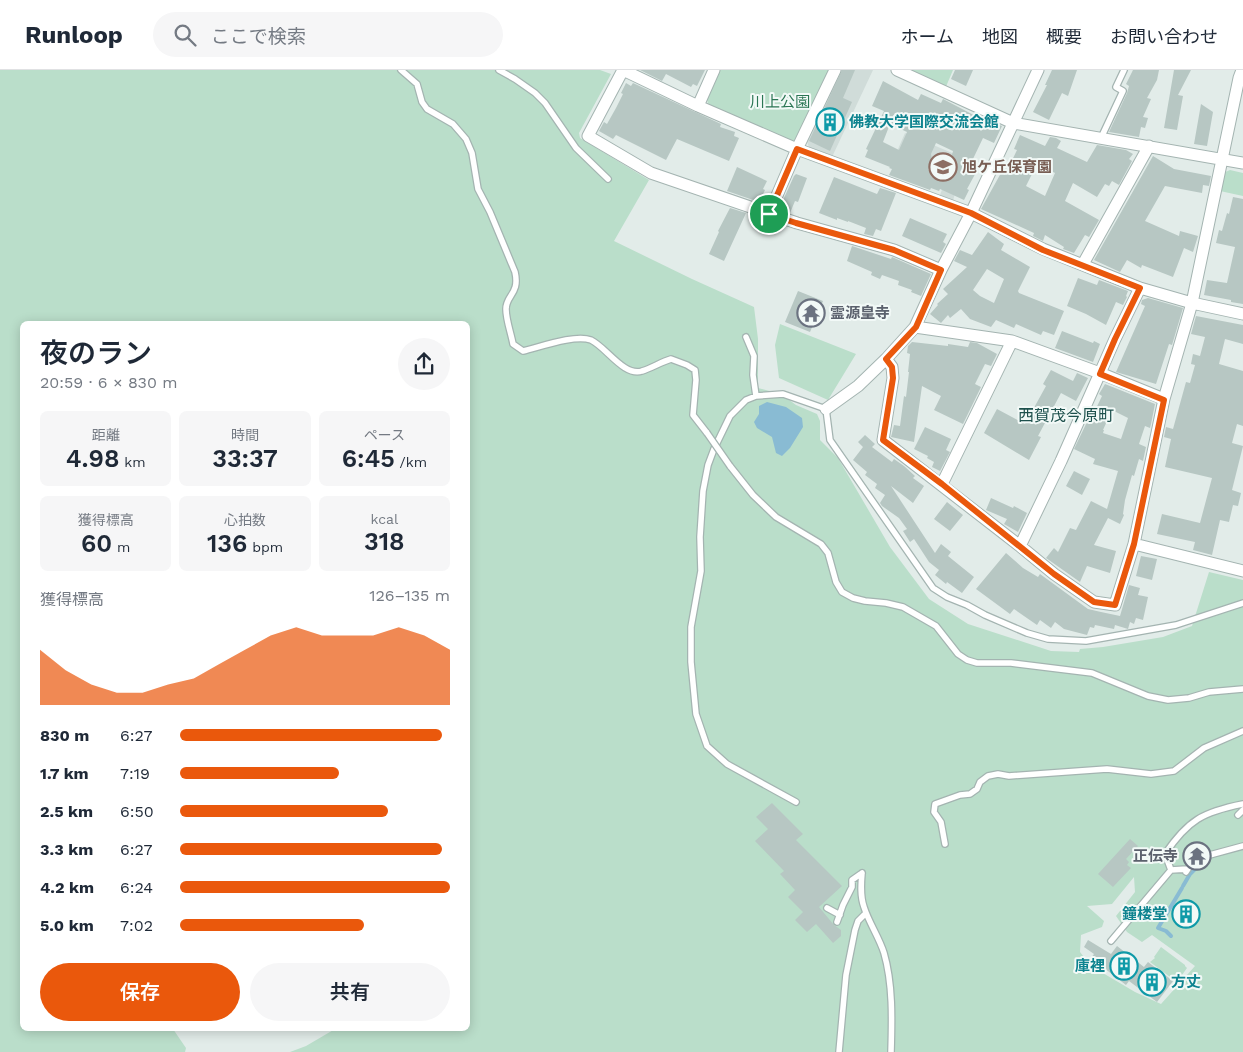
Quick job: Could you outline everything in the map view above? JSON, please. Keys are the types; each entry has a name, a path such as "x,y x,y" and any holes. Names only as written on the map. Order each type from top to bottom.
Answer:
{"street":[{"path":"941,270 894,250 796,223 651,173 588,136 622,70 698,106 797,149 971,213 1043,250 1083,264 1140,288 1192,303 1243,314"},
{"path":"698,106 714,70"},
{"path":"769,214 797,149 835,70"},
{"path":"897,70 1013,123 1243,163"},
{"path":"826,408 858,386 916,327 941,270 971,213 1038,70"},
{"path":"886,359 892,367 893,378 883,440 942,484 1054,574 1094,602 1115,605 1134,544 1164,400 1192,303 1221,159 1242,70"},
{"path":"1083,264 1149,146"},
{"path":"1020,546 1140,288"},
{"path":"916,327 1012,341 1164,400"},
{"path":"942,484 1012,341"},
{"path":"1134,544 1243,571"}],"lane":[{"path":"401,70 417,84 422,102 427,109 453,124 466,139 472,153 478,188 515,272 516,288 506,308 513,344 523,351 564,341 590,340 633,372 640,372 671,359 695,370 693,415 753,495 776,517 821,544 828,552 836,582 842,592 853,598 886,602 911,610 936,626 958,654 966,660 977,663 1011,662 1092,673 1148,696 1168,700 1189,698 1208,692 1243,689"},
{"path":"499,70 515,79 540,98 576,148 608,178"},
{"path":"1102,138 1124,91 1116,86 1124,70"},
{"path":"746,337 754,356 753,375 756,396"},
{"path":"796,802 727,764 707,746 697,718 691,662 691,627 701,571 700,537 703,491 708,465 722,432 730,416 746,400 756,396 783,394 826,408 830,440 932,588 947,597 1027,633 1048,639 1086,642 1176,625 1243,603"},
{"path":"945,844 940,822 934,812 935,804 960,795 970,794 988,776 1107,769 1151,774 1174,771 1204,748 1243,731"},
{"path":"1171,870 1166,854 1178,835 1200,816 1243,804"},
{"path":"1171,870 1186,871 1197,855 1206,856 1243,846"},
{"path":"1112,940 1171,870"},
{"path":"838,922 852,887 852,880 862,873 861,894 866,913 879,940 887,970 891,1010 891,1052"},
{"path":"827,908 840,915"},
{"path":"839,1052 846,975 855,930 858,921 866,913"}],"shaded area":[{"name":"佛教大学国際交流会館","path":"841,70 873,70 832,157 809,147 807,142"},
{"name":"旭ケ丘保育園","path":"905,133 964,158 953,201 940,195 947,176 895,156"}],"green space":[{"path":"0,70 600,70 611,74 579,133 580,138 649,180 614,241 754,307 758,339 758,388 781,394 796,405 817,414 820,421 820,440 838,458 890,547 929,599 968,624 1051,651 1079,652 1080,649 1163,637 1192,626 1209,572 1243,580 1243,1052 290,1052 306,1046 332,1031 470,1031 470,321 20,321 20,1031 174,1031 186,1048 185,1052 0,1052","holes":["1134,877 1135,892 1116,916 1127,932 1142,942 1152,935 1195,966 1161,1004 1135,992 1091,966 1080,952 1081,935 1102,927 1104,921 1087,906 1112,904"]},
{"name":"川上公園","path":"718,70 830,70 799,138 791,142 709,106 706,97"},
{"path":"902,70 953,70 945,89"},
{"path":"1230,170 1243,173 1243,196 1220,191 1223,173"},
{"path":"780,324 856,354 828,400 779,378 775,345"},
{"path":"1161,947 1187,968 1177,982 1150,962 1155,958"}],"water":[{"path":"767,402 786,407 802,418 803,427 790,448 782,456 776,453 772,437 757,428 754,422 759,414 759,406"}],"building":[{"path":"640,70 705,70 697,86 693,84 691,87 666,74 662,81"},
{"name":"佛教大学国際交流会館","path":"842,70 855,70 843,98 852,102 830,151 809,141"},
{"path":"955,70 973,70 966,86 951,79"},
{"path":"1052,70 1077,70 1068,96 1062,93 1049,120 1033,112 1047,85 1045,85"},
{"path":"1133,70 1159,70 1157,80 1147,98 1151,99 1143,117 1148,118 1145,128 1141,127 1139,137 1109,132 1127,93 1129,86 1126,84"},
{"path":"1174,70 1191,70 1178,95 1183,96 1177,130 1164,128"},
{"path":"883,81 918,100 921,94 941,103 943,99 989,123 990,121 1002,126 994,143 983,138 972,161 980,165 967,189 969,190 964,200 940,189 939,191 931,188 930,190 889,175 892,169 890,167 865,157 868,150 866,149 884,111 872,106","holes":["890,124 907,132 899,150 883,142","936,143 953,151 946,177 928,170 932,160 931,154"]},
{"path":"626,83 631,86 633,83 721,124 720,127 735,132 734,136 739,138 729,161 677,139 666,160 616,135 613,139 599,131 604,122 607,124 616,108"},
{"path":"1201,104 1213,112 1207,146 1194,144"},
{"path":"1020,135 1045,146 1050,137 1056,138 1061,141 1057,148 1087,162 1097,145 1126,150 1133,154 1129,159 1132,161 1119,185 1112,181 1109,186 1105,184 1097,197 1073,183 1065,201 1099,220 1089,237 1085,235 1074,253 1063,249 1064,247 1045,235 1043,241 1033,236 1034,233 981,209 1001,173 1005,175 1017,150 1014,149","holes":["1037,164 1055,173 1045,196 1026,186"]},
{"path":"1153,156 1174,169 1211,176 1209,186 1203,185 1202,193 1165,186 1145,221 1179,236 1180,231 1198,236 1193,252 1184,248 1173,277 1142,265 1141,268 1127,260 1120,272 1094,260"},
{"path":"737,167 767,181 759,202 727,191"},
{"path":"796,174 807,178 798,202 795,201 790,213 779,209"},
{"path":"834,177 877,194 880,188 896,193 881,231 876,229 873,236 864,234 866,228 819,213"},
{"path":"1233,197 1243,199 1243,304 1204,295 1207,280 1227,283 1235,247 1216,243 1219,230 1222,231 1227,213 1229,214"},
{"path":"730,208 746,213 724,261 709,254"},
{"path":"910,218 947,234 943,242 946,244 941,253 902,236"},
{"path":"988,232 1004,244 1001,250 1030,267 1018,291 1064,311 1054,335 1043,331 1041,335 1016,324 1014,328 996,320 991,327 970,319 961,309 950,318 948,315 941,323 930,314 948,294 943,289 967,267 954,261 960,250 972,255","holes":["987,269 1004,279 994,303 973,290"]},
{"path":"852,246 891,259 892,257 931,274 921,296 911,292 912,290 898,285 899,281 882,275 880,279 871,275 872,272 847,261"},
{"path":"1078,278 1097,285 1099,280 1128,291 1123,305 1116,302 1106,325 1067,306"},
{"path":"798,291 823,301 810,332 785,322"},
{"path":"1148,298 1183,308 1172,345 1169,344 1156,384 1116,372 1145,306 1141,304 1142,300"},
{"path":"1196,316 1243,325 1243,344 1225,339 1219,364 1243,371 1243,426 1237,424 1232,443 1243,446 1232,490 1241,493 1238,506 1233,505 1229,522 1220,520 1212,555 1193,550 1195,542 1157,534 1162,514 1200,523 1212,478 1165,467 1171,439 1164,437 1166,427 1173,429 1186,382 1190,383 1195,365 1191,364 1193,354 1200,356 1205,337 1191,334"},
{"path":"1062,331 1100,344 1093,362 1055,348"},
{"path":"912,342 968,347 970,342 977,343 997,354 991,366 985,364 975,384 981,387 963,424 934,410 941,396 922,386 914,442 891,437 894,425 900,426 909,372 910,354 907,353 908,346"},
{"path":"1051,370 1073,381 1077,373 1088,378 1076,401 1061,393 1038,436 1041,437 1029,460 984,433 997,409 1025,424 1046,386 1043,384"},
{"path":"1105,384 1155,404 1150,428 1145,426 1139,444 1146,447 1143,461 1139,459 1134,476 1132,475 1125,500 1124,515 1120,524 1108,518 1094,545 1116,551 1110,573 1087,566 1080,582 1046,558 1054,548 1058,552 1070,528 1076,530 1091,501 1107,509 1118,471 1093,464 1095,459 1074,449 1102,396 1099,394","holes":["1112,410 1128,418 1121,439 1103,433"]},
{"path":"925,427 951,439 946,450 950,452 940,471 932,467 934,462 927,458 928,456 914,449"},
{"path":"865,435 875,444 872,447 892,462 894,459 904,466 915,476 913,478 924,486 913,503 891,486 935,553 941,544 951,552 948,556 974,577 962,593 935,575 939,570 929,562 914,539 910,542 903,531 907,529 899,518 880,503 885,495 875,488 877,484 865,475 867,472 853,460 863,447 858,442"},
{"path":"1074,471 1090,479 1082,495 1066,486"},
{"path":"991,498 1027,513 1018,532 1004,524 1007,519 986,510"},
{"path":"947,502 963,515 950,531 934,519"},
{"path":"1006,553 1023,568 1038,577 1040,574 1088,609 1120,616 1129,585 1140,588 1138,595 1148,597 1143,620 1136,618 1134,624 1130,622 1128,629 1115,625 1114,629 1095,625 1094,628 1090,627 1087,635 1064,629 1055,622 1051,628 1040,620 1037,625 1014,609 1010,614 976,589"},
{"path":"1141,556 1157,559 1152,580 1136,576"},
{"path":"772,803 803,834 796,840 842,886 819,907 834,925 841,930 841,936 833,943 816,924 807,932 795,920 803,912 788,897 795,890 780,874 784,871 755,841 768,829 756,817"},
{"path":"1130,839 1138,846 1126,859 1129,862 1127,865 1131,868 1113,887 1098,874"},
{"path":"1088,940 1111,954 1117,946 1144,967 1148,962 1173,981 1157,1002 1129,981 1126,985 1091,958 1094,954 1084,947"}],"waterway":[{"path":"1183,886 1190,874 1209,857"},
{"path":"1171,936 1166,931 1158,928 1182,888"}],"place":[{"name":"佛教大学国際交流会館","path":"830,122"},
{"name":"旭ケ丘保育園","path":"943,167"},
{"name":"霊源皇寺","path":"811,313"},
{"name":"正伝寺","path":"1197,856"},
{"name":"鐘楼堂","path":"1186,914"},
{"name":"庫裡","path":"1124,966"},
{"name":"方丈","path":"1152,982"}],"district":[{"name":"西賀茂今原町","path":"1066,415"}],"route":[{"path":"797,149 971,213 1043,250 1083,264 1140,288 1100,374 1164,400 1134,544 1115,605 1094,602 1054,574 942,484 883,440 893,378 892,367 886,359 916,327 941,270 894,250 769,214 797,149"}]}
